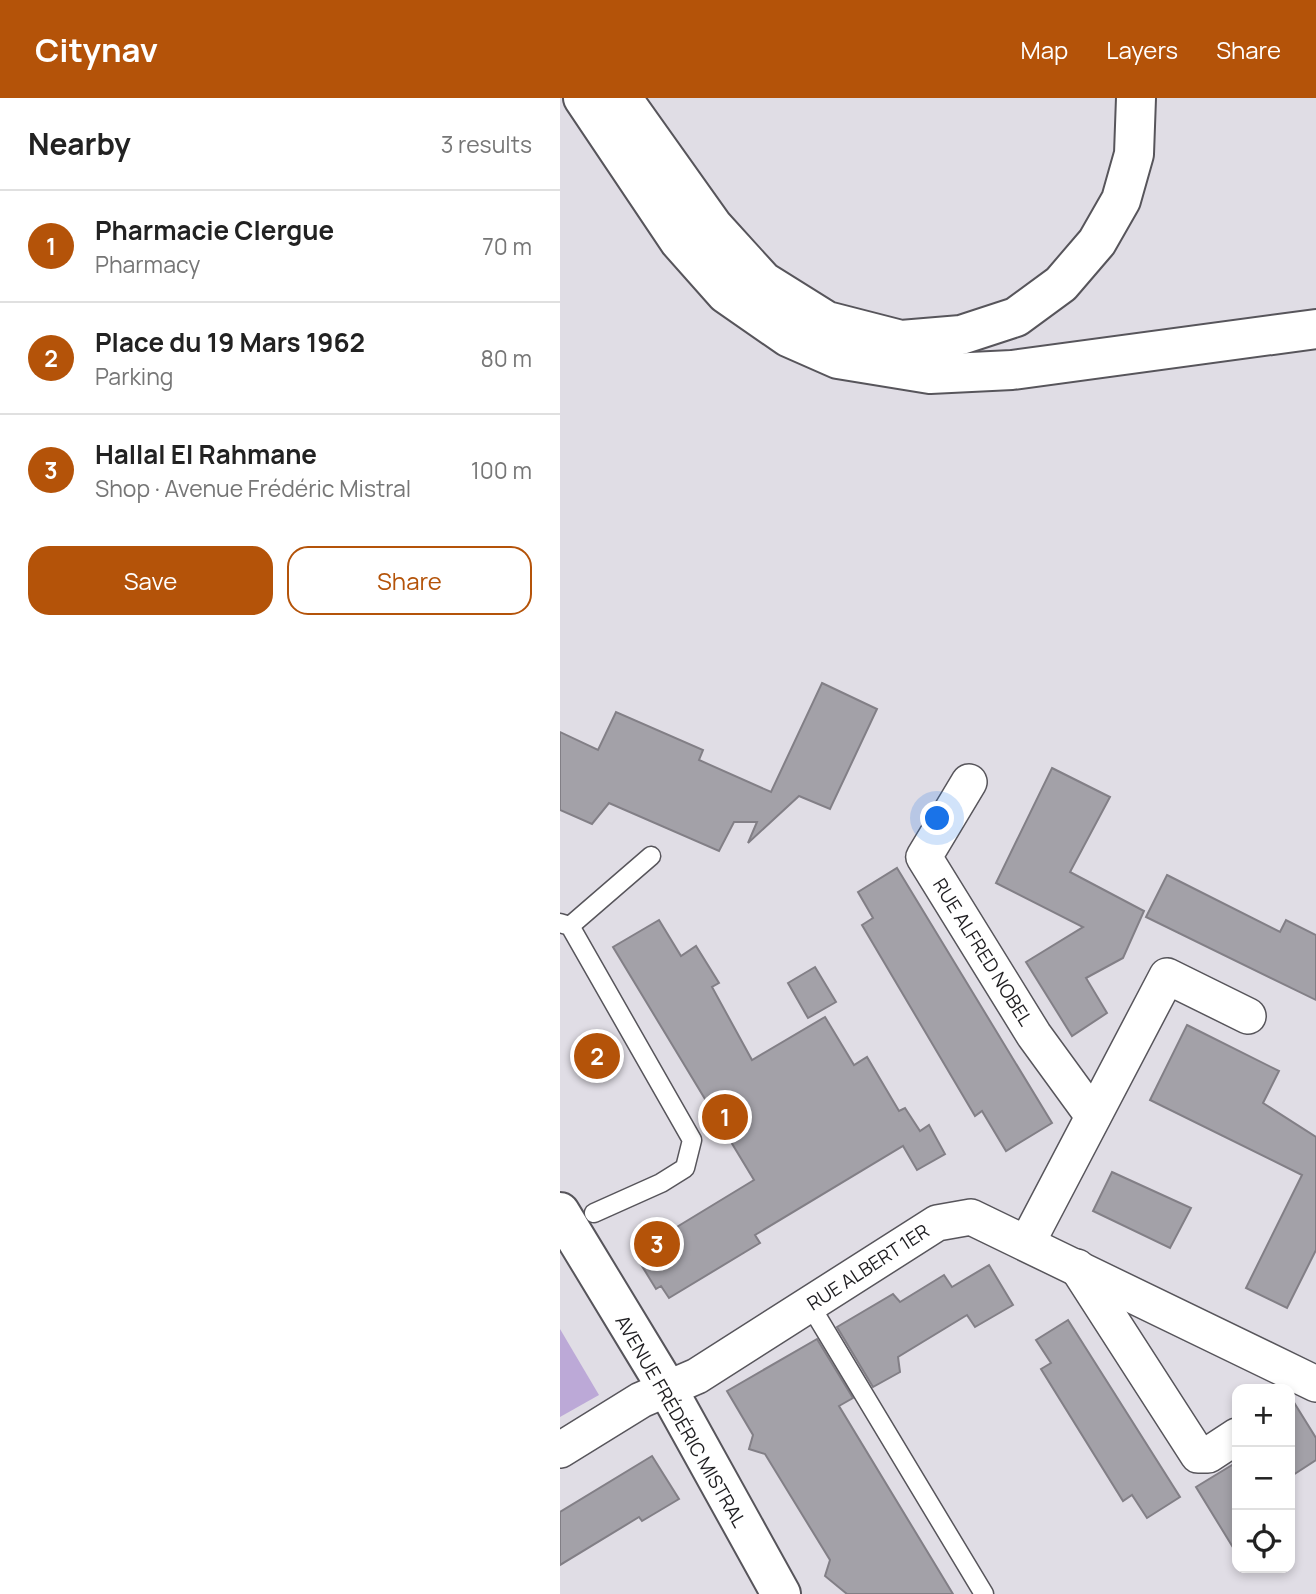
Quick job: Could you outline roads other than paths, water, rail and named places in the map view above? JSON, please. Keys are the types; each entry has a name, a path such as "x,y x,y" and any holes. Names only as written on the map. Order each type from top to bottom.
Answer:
{"main road":[{"path":"583,98 679,241 726,294 788,337 838,359 930,374 1012,370 1316,329"},
{"path":"622,98 713,226 763,281 827,321 901,340 961,335 1016,317 1060,284 1097,242 1121,200 1134,154 1136,98"},
{"name":"AVENUE FRÉDÉRIC MISTRAL","path":"577,1213 668,1390 781,1594"}],"street":[{"name":"RUE ALFRED NOBEL","path":"969,782 924,858 1034,1035 1093,1116"},
{"path":"1027,1243 1167,976 1248,1016"},
{"name":"RUE ALBERT 1ER","path":"560,1450 641,1400 697,1376 937,1223 971,1217 1308,1381"},
{"path":"1077,1267 1198,1455 1208,1455 1232,1439"}],"lane":[{"path":"577,1213 661,1183 685,1168 692,1140 565,925 651,856"},
{"path":"810,1306 984,1594"}],"place":[{"name":"Place du 19 Mars 1962","path":"597,1056"},
{"name":"Pharmacie Clergue","path":"725,1117"},
{"name":"Hallal El Rahmane","path":"657,1244"}]}
